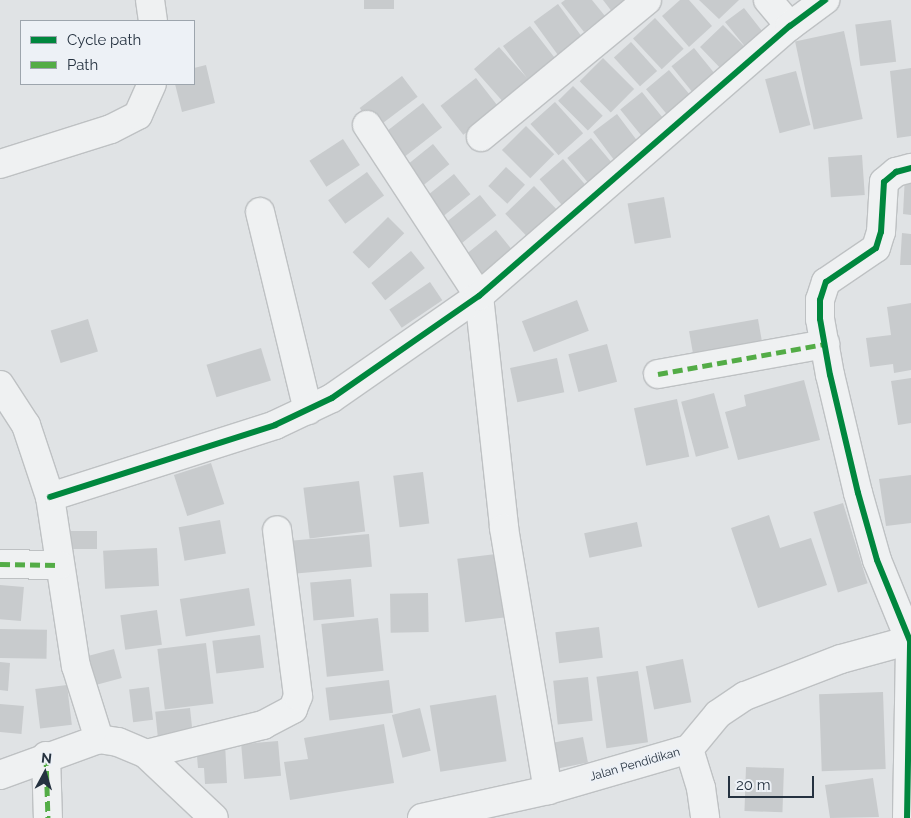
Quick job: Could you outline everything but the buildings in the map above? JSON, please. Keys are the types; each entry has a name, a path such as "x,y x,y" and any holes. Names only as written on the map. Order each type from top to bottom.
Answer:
{"street":[{"path":"150,0 153,20"},
{"path":"481,137 647,0"},
{"path":"768,0 790,26"},
{"path":"50,497 275,425 308,410 364,378 479,296 790,26 825,0"},
{"path":"0,164 118,125 138,115 152,85"},
{"path":"366,125 479,296 504,528 548,790"},
{"path":"907,818 910,640 877,560 858,493 820,319 823,288 835,275 876,248 881,232 884,182 896,172 911,168"},
{"path":"260,212 308,410"},
{"path":"658,374 824,344"},
{"path":"0,385 26,425 50,497 76,666 98,739"},
{"path":"146,754 263,725 293,709 298,696 277,530"},
{"path":"0,564 59,565"},
{"name":"Jalan Pendidikan","path":"422,818 521,807 548,790 689,749 718,714 744,696 841,659 910,640"},
{"path":"0,775 46,756 98,739 118,742 146,754 214,818"},
{"path":"689,749 701,788 706,818"},
{"path":"46,756 48,818"}],"marked path":[{"path":"658,374 825,344"},
{"path":"0,564 59,565"},
{"path":"46,756 48,818"}],"cycle path":[{"path":"50,497 275,425 332,398 479,296 790,26 825,0"},
{"path":"907,818 910,641 877,560 858,493 830,375 820,319 820,300 826,282 876,248 881,232 884,182 896,172 911,168"}]}
